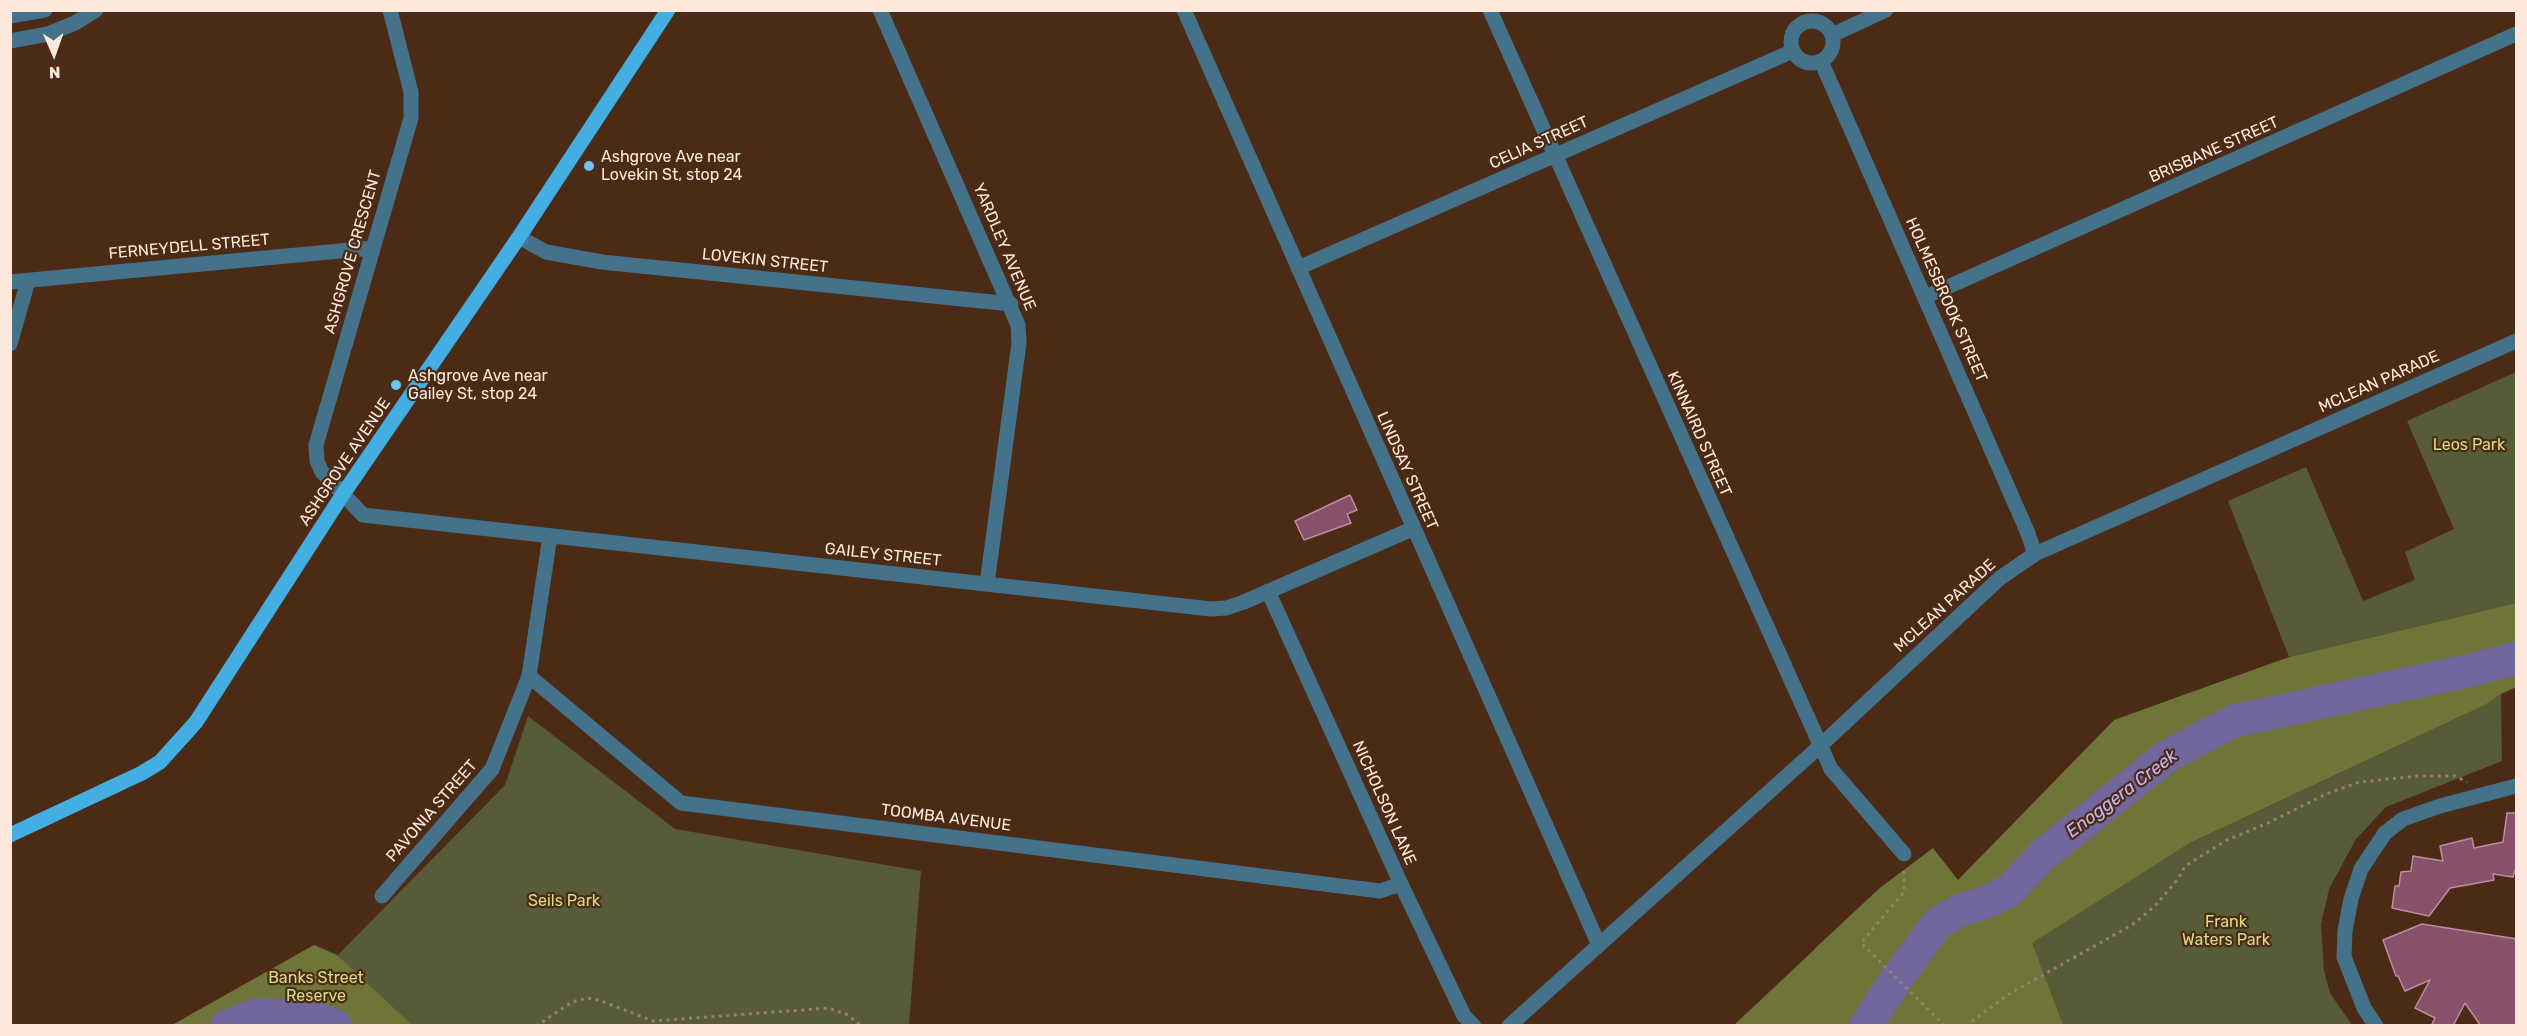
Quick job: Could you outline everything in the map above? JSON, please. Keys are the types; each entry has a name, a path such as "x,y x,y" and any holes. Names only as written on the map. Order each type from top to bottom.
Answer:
{"main road":[{"name":"ASHGROVE AVENUE","path":"10,835 142,773 160,762 196,722 343,494 519,237 668,10"}],"street":[{"path":"10,16 45,10"},
{"path":"10,41 48,34 96,10"},
{"name":"ASHGROVE CRESCENT","path":"343,494 322,472 316,461 316,445 411,118 411,92 390,10"},
{"name":"YARDLEY AVENUE","path":"880,10 1011,304 1018,325 1019,343 987,584"},
{"name":"LINDSAY STREET","path":"1184,10 1599,945"},
{"name":"KINNAIRD STREET","path":"1490,10 1831,770 1904,854"},
{"path":"1832,35 1886,10"},
{"path":"1799,17 1819,22 1832,35 1831,52 1821,61 1806,62 1793,51 1792,36 1799,17"},
{"name":"BRISBANE STREET","path":"1925,297 2517,34"},
{"name":"CELIA STREET","path":"1298,268 1793,51"},
{"name":"HOLMESBROOK STREET","path":"1821,61 2035,554"},
{"name":"LOVEKIN STREET","path":"519,237 546,252 602,262 1011,304"},
{"name":"FERNEYDELL STREET","path":"10,282 372,248"},
{"path":"10,344 28,281"},
{"name":"MCLEAN PARADE","path":"1509,1026 1820,746 2000,578 2035,554 2517,341"},
{"name":"GAILEY STREET","path":"343,494 363,515 1211,609 1226,608 1245,602 1412,528"},
{"name":"PAVONIA STREET","path":"382,896 492,769 529,676 550,536"},
{"name":"NICHOLSON LANE","path":"1268,591 1401,884 1464,1016 1474,1026"},
{"name":"TOOMBA AVENUE","path":"529,676 681,802 1380,891 1401,884"},
{"path":"2376,1026 2364,1008 2344,957 2345,931 2351,899 2361,869 2385,833 2403,819 2517,786"}],"path":[{"path":"1966,1026 2009,994 2132,925 2155,906 2164,892 2178,879 2185,866 2202,855 2227,840 2268,823 2326,794 2360,782 2418,776 2455,776 2469,783 2474,797"},
{"path":"1904,854 1904,892 1861,943 1945,1025"},
{"path":"536,1026 572,1002 587,998 599,1000 652,1021 829,1008 848,1015 861,1026"}],"green space":[{"name":"Leos Park","path":"2516,372 2516,603 2289,657 2228,501 2306,467 2363,601 2415,580 2405,552 2454,529 2407,421"},
{"path":"2516,603 2516,687 2485,705 2190,843 2032,943 2063,1025 1734,1025 1881,887 1933,848 1958,880 2114,720 2289,657"},
{"name":"Frank Waters Park","path":"2501,694 2502,761 2386,807 2356,839 2329,889 2321,924 2324,971 2330,993 2352,1025 1805,1026 1815,948 1881,887 2031,943 2190,843 2485,705"},
{"name":"Seils Park","path":"528,716 675,829 921,871 909,1025 172,1026 314,945 338,955 505,785"},
{"name":"Banks Street Reserve","path":"314,945 338,956 412,1025 172,1025"}],"building":[{"path":"1350,495 1357,510 1347,514 1351,523 1304,540 1295,521"},
{"path":"2507,813 2517,813 2517,864 2513,877 2493,874 2494,880 2450,888 2429,916 2392,908 2395,886 2399,886 2401,872 2411,871 2413,856 2443,861 2440,846 2472,838 2474,848 2503,842"},
{"path":"2422,924 2517,939 2517,1026 2481,1026 2465,1003 2453,1026 2431,1026 2435,1018 2415,1008 2430,980 2405,991 2396,976 2383,940"}],"waterway":[{"name":"Enoggera Creek","path":"1866,1026 1893,984 1937,924 1958,911 1987,902 2010,890 2043,855 2167,756 2234,721 2471,670 2516,658"},
{"name":"Enoggera Creek","path":"227,1026 256,1015 311,1016 336,1026"}],"place":[{"name":"Ashgrove Ave near Lovekin St, stop 24","path":"589,166"},
{"name":"Ashgrove Ave near Gailey St, stop 24","path":"396,385"}]}
